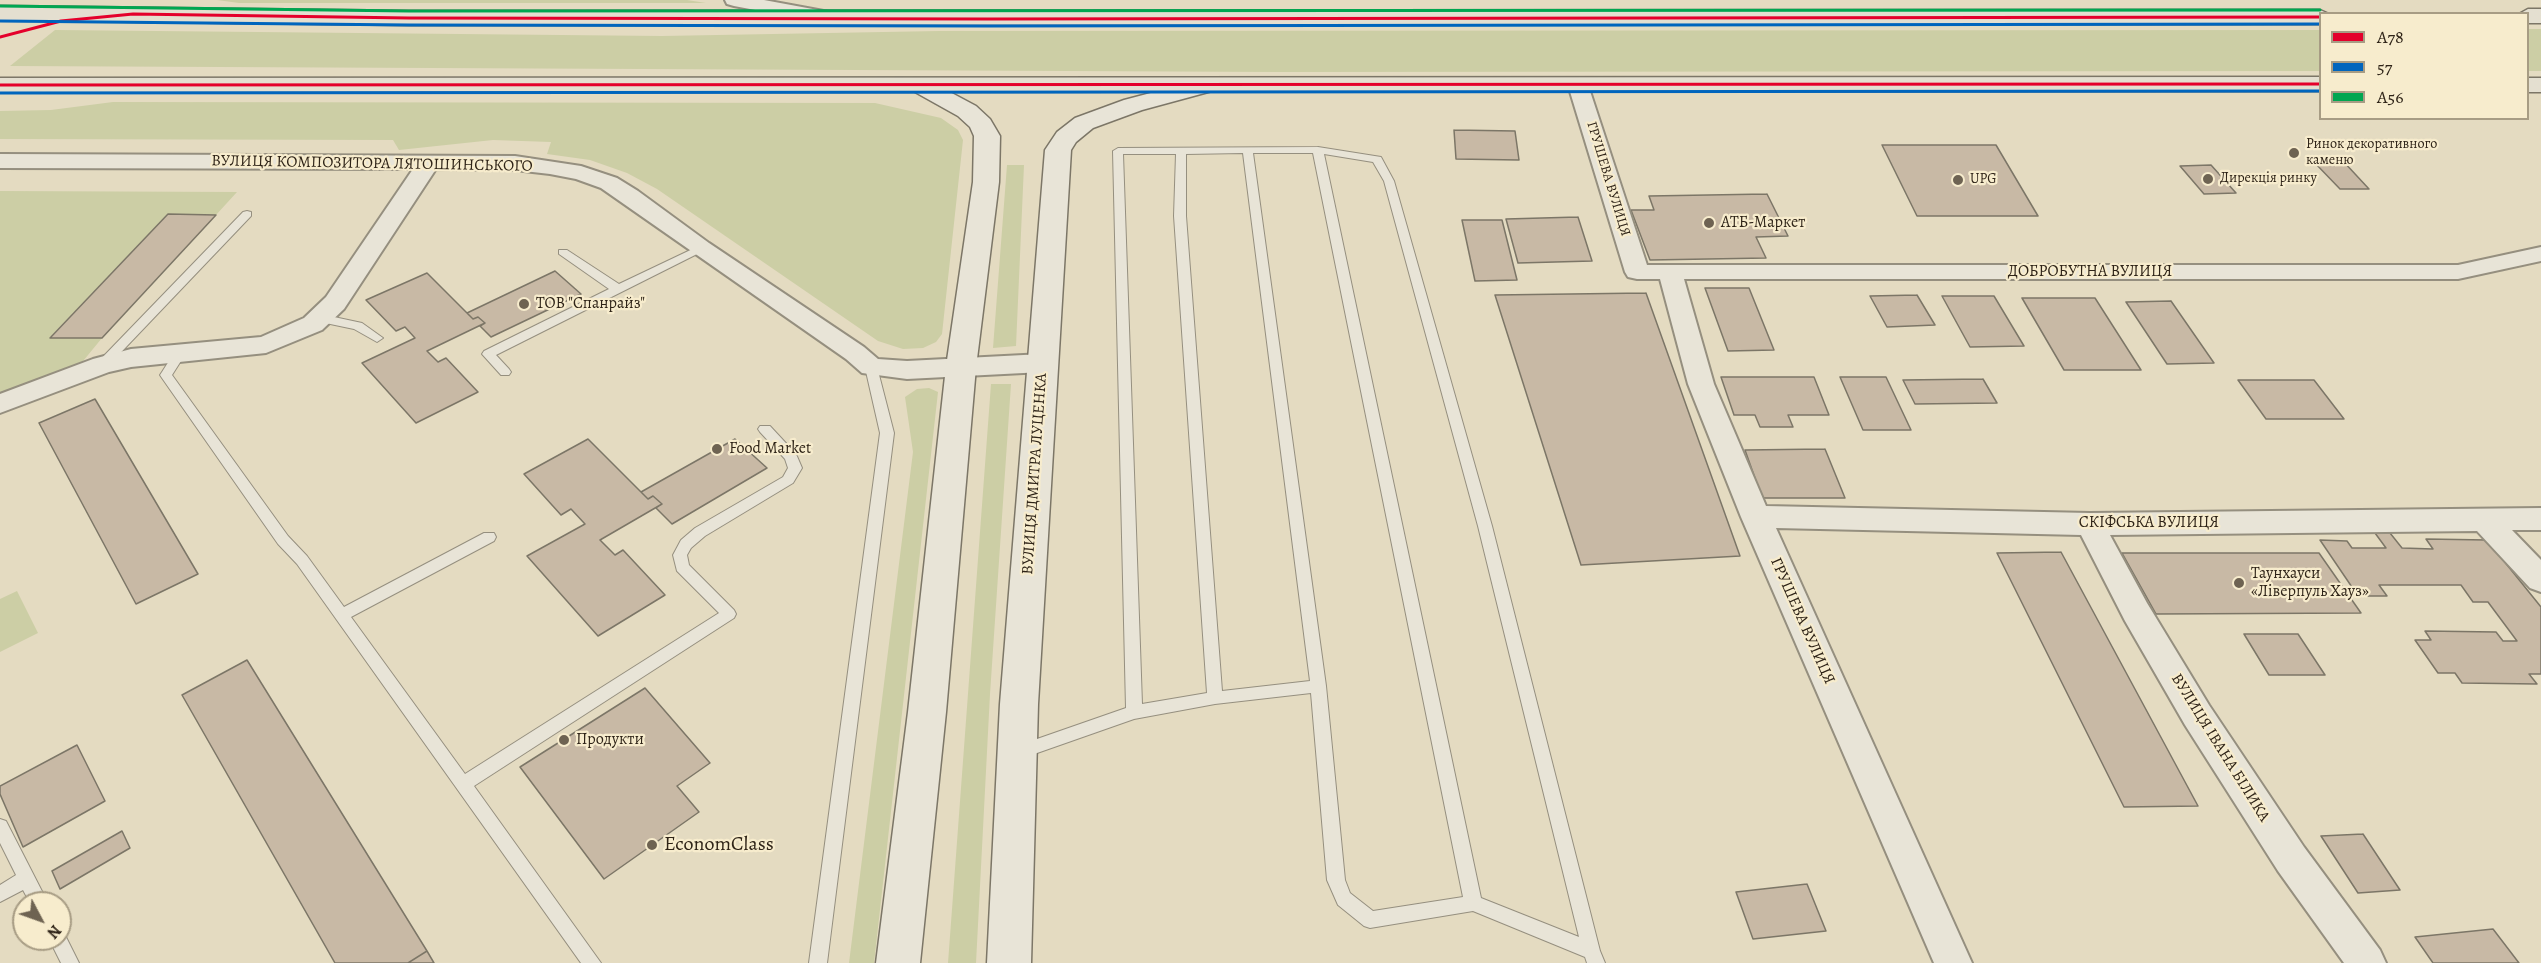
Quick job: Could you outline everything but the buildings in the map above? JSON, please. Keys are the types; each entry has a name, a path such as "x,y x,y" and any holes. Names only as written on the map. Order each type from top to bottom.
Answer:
{"highway":[{"path":"0,13 409,18 2319,17"},
{"path":"0,37 61,21 133,14"},
{"path":"0,80 34,85"},
{"path":"0,85 923,87 2319,84"}],"main road":[{"name":"ВУЛИЦЯ ДМИТРА ЛУЦЕНКА","path":"1009,963 1019,704 1058,150 1066,137 1084,123 1107,113 1204,86"},
{"path":"898,963 927,712 961,367 986,182 987,136 981,124 967,111 923,87"}],"street":[{"path":"734,0 756,2 831,18"},
{"name":"ГРУШЕВА ВУЛИЦЯ","path":"1578,85 1638,272"},
{"name":"ВУЛИЦЯ КОМПОЗИТОРА ЛЯТОШИНСЬКОГО","path":"0,161 515,163 581,173 609,183 630,196 855,353 871,367"},
{"path":"0,404 102,364 131,358 266,345 313,324 335,303 429,162"},
{"name":"ДОБРОБУТНА ВУЛИЦЯ","path":"1638,272 2458,272 2541,255"},
{"name":"ГРУШЕВА ВУЛИЦЯ","path":"1670,272 1701,384 1756,517 1953,963"},
{"path":"871,367 908,370 1043,363"},
{"name":"СКІФСЬКА ВУЛИЦЯ","path":"1756,517 2090,524 2541,519"},
{"path":"2486,521 2541,579"},
{"name":"ВУЛИЦЯ ІВАНА БІЛИКА","path":"2090,524 2136,612 2197,715 2291,859 2367,963"}],"lane":[{"path":"1318,150 1473,903"},
{"path":"1134,712 1118,151 1318,150 1377,159 1389,181 1485,526 1593,957"},
{"path":"1181,152 1180,216 1215,698"},
{"path":"1248,152 1318,686 1336,880 1344,899 1370,920 1473,903 1593,957"},
{"path":"102,364 247,214"},
{"path":"505,372 488,354 702,248"},
{"path":"564,252 619,290"},
{"path":"320,318 358,326 377,338"},
{"path":"180,353 166,375 592,963"},
{"path":"818,963 887,433 871,367"},
{"path":"463,784 729,614 682,567 680,555 686,544 700,532 788,480 795,468 791,457 765,429"},
{"path":"341,616 489,537"},
{"path":"1018,752 1134,712 1215,698 1318,686"},
{"path":"0,826 33,891"},
{"path":"0,894 27,878"}],"green space":[{"path":"217,0 687,0 706,3 239,3"},
{"path":"2529,29 2541,29 2541,71 2529,71"},
{"path":"55,30 662,36 939,31 2319,30 2319,71 1279,72 10,66"},
{"path":"113,102 875,103 941,118 958,130 963,140 942,334 936,342 923,348 903,349 878,341 657,189 627,173 590,160 547,154 551,142 493,140 399,150 393,140 0,139 0,111 51,110"},
{"path":"1007,165 1024,165 1016,346 993,348"},
{"path":"0,191 237,192 216,215 168,214 50,337 102,338 79,366 0,400"},
{"path":"991,384 1011,384 990,694 976,963 948,963"},
{"path":"929,388 938,392 874,963 849,963 913,452 905,397 917,389"},
{"path":"17,591 38,633 0,652 0,599"}],"transit line":[{"name":"A56","path":"0,6 409,11 2320,10"},
{"name":"А78","path":"0,37 61,21 133,14 409,18 988,19 2319,17"},
{"name":"57","path":"0,21 409,25 988,26 2319,24"},
{"name":"А78","path":"0,85 2319,84"},
{"name":"57","path":"0,93 2319,91"}],"place":[{"name":"Ринок декоративного каменю","path":"2294,153"},
{"name":"Дирекція ринку","path":"2208,179"},
{"name":"UPG","path":"1958,180"},
{"name":"АТБ-Маркет","path":"1709,223"},
{"name":"ТОВ \"Спанрайз\"","path":"524,304"},
{"name":"Food Market","path":"717,449"},
{"name":"Таунхауси «Ліверпуль Хауз»","path":"2239,583"},
{"name":"Продукти","path":"564,740"},
{"name":"EconomClass","path":"652,845"}]}
